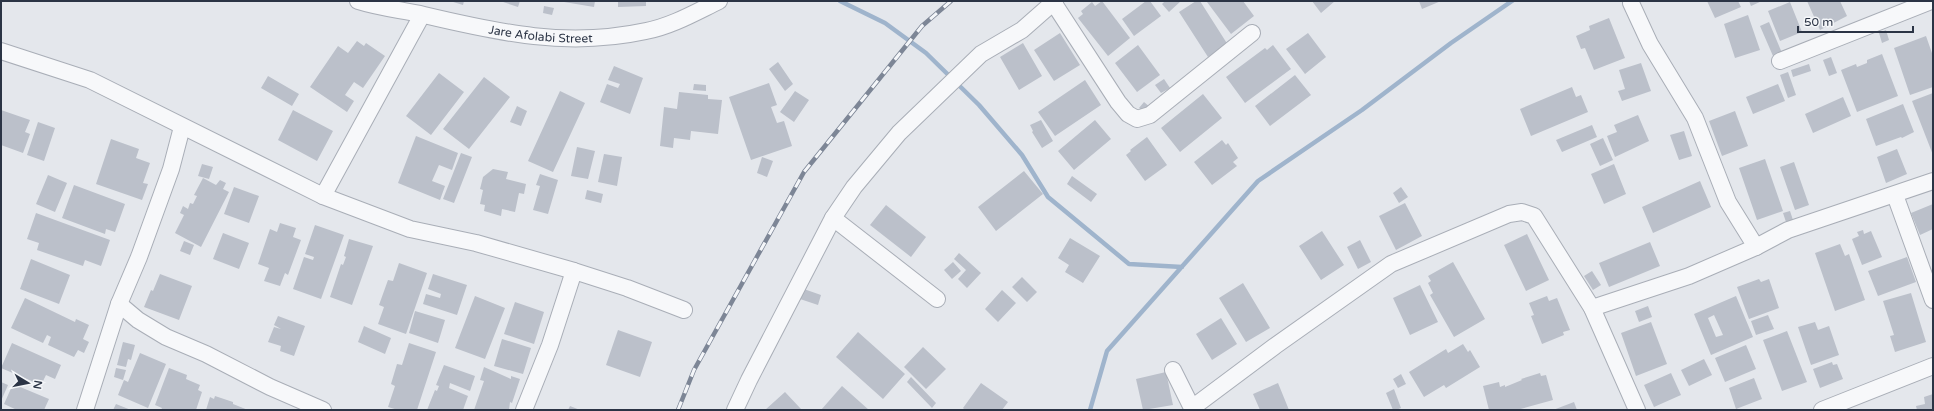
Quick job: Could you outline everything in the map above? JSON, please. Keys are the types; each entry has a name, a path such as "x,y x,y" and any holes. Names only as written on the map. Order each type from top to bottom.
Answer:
{"street":[{"name":"Jare Afolabi Street","path":"358,1 473,28 526,36 597,39 647,31 678,20 719,1"},
{"path":"735,410 834,218 854,187 899,133 982,54 1022,30 1054,1 1118,102 1128,114 1137,119 1150,114 1252,34"},
{"path":"1780,61 1932,1"},
{"path":"1631,3 1650,44 1695,118 1728,202 1756,247"},
{"path":"323,196 422,15"},
{"path":"1,51 90,80 323,196 410,229 476,243 574,271 627,288 684,310"},
{"path":"85,410 119,304 139,257 171,169 182,127"},
{"path":"1592,308 1689,276 1756,247 1788,230 1933,181"},
{"path":"1895,195 1933,300"},
{"path":"1173,370 1193,409 1275,346 1391,264 1509,214 1522,212 1534,216 1592,308 1637,410"},
{"path":"834,218 937,299"},
{"path":"524,410 550,345 574,271"},
{"path":"119,304 138,320 166,337 206,354 270,387 318,409"},
{"path":"1822,410 1933,366"}],"building":[{"path":"450,1 464,1 463,5"},
{"path":"500,1 520,1 518,7"},
{"path":"558,1 595,1 594,7"},
{"path":"618,1 646,1 646,6 618,7"},
{"path":"1102,1 1130,38 1108,56 1078,18 1083,14 1081,11 1092,2 1095,6"},
{"path":"1146,1 1150,1 1161,16 1134,36 1122,19"},
{"path":"1165,1 1181,1 1169,12 1162,4"},
{"path":"1196,1 1200,1 1228,45 1208,57 1179,12"},
{"path":"1243,1 1254,16 1231,34 1207,2"},
{"path":"1312,1 1335,1 1321,13"},
{"path":"1419,1 1441,1 1422,9"},
{"path":"1707,1 1738,1 1741,7 1715,18"},
{"path":"1749,1 1762,1 1751,6"},
{"path":"1807,1 1840,1 1847,16 1820,30"},
{"path":"1790,2 1802,32 1780,41 1768,11"},
{"path":"544,6 554,8 552,15 543,13"},
{"path":"1748,15 1760,50 1735,58 1724,24"},
{"path":"1609,18 1625,58 1594,70 1585,48 1581,49 1576,36 1590,30 1589,26"},
{"path":"1769,22 1782,53 1773,56 1760,26"},
{"path":"1886,30 1889,40 1882,43 1879,33"},
{"path":"1060,33 1080,65 1054,81 1034,50"},
{"path":"1308,33 1326,57 1305,74 1286,49"},
{"path":"1926,36 1933,56 1933,87 1910,95 1894,48"},
{"path":"357,41 364,46 366,43 385,56 363,88 354,82 345,95 354,101 347,112 310,87 338,46 348,53"},
{"path":"1023,43 1042,76 1019,90 1000,57"},
{"path":"1138,45 1160,75 1137,92 1115,63"},
{"path":"1273,45 1291,69 1245,103 1226,77 1265,48 1267,50"},
{"path":"1882,54 1898,96 1857,112 1841,70 1856,64 1857,67 1867,63 1867,60"},
{"path":"1831,57 1837,73 1829,76 1823,60"},
{"path":"778,62 793,84 785,91 769,69"},
{"path":"1641,63 1651,91 1622,101 1618,91 1625,89 1619,70"},
{"path":"1809,64 1811,71 1793,77 1791,70"},
{"path":"614,66 643,78 630,114 600,102 607,84 618,88 620,84 608,80"},
{"path":"1788,72 1796,95 1788,98 1780,75"},
{"path":"439,73 464,92 431,135 406,116"},
{"path":"1295,75 1311,95 1270,126 1255,106"},
{"path":"268,76 299,94 292,106 261,88"},
{"path":"484,77 510,97 469,149 443,129"},
{"path":"1164,79 1170,88 1161,93 1155,85"},
{"path":"1085,80 1101,105 1055,136 1038,112"},
{"path":"769,83 777,105 771,107 777,123 784,121 792,146 751,160 729,97"},
{"path":"694,84 706,85 706,91 693,90"},
{"path":"1778,84 1785,101 1753,114 1746,97"},
{"path":"1572,87 1576,97 1581,95 1588,112 1531,136 1520,109"},
{"path":"560,91 585,103 553,172 528,161"},
{"path":"795,91 809,100 794,122 780,112"},
{"path":"679,92 708,95 708,99 722,100 718,134 691,131 690,140 674,138 673,148 660,146 664,107 677,109"},
{"path":"1933,93 1933,155 1912,101"},
{"path":"1203,94 1222,118 1180,152 1161,128"},
{"path":"1843,97 1851,116 1813,133 1805,114"},
{"path":"1144,102 1151,108 1147,114 1139,108"},
{"path":"1903,104 1914,132 1902,138 1901,137 1876,146 1866,119"},
{"path":"517,106 527,111 521,126 510,122"},
{"path":"1,110 30,120 25,132 30,134 23,153 1,145"},
{"path":"293,110 333,131 317,161 278,140"},
{"path":"1735,111 1748,146 1722,156 1709,121"},
{"path":"1638,115 1649,141 1615,157 1607,136 1617,132 1614,125"},
{"path":"1041,120 1053,141 1042,148 1032,132 1033,131 1030,125"},
{"path":"1095,120 1111,139 1074,170 1058,151"},
{"path":"38,122 55,128 44,161 27,155"},
{"path":"1592,125 1597,137 1562,152 1556,140"},
{"path":"1684,131 1692,156 1679,160 1670,135"},
{"path":"416,136 458,153 452,170 439,165 432,181 445,186 440,200 398,183"},
{"path":"1147,137 1167,165 1145,181 1126,155"},
{"path":"1603,138 1613,160 1600,166 1590,144"},
{"path":"111,139 139,149 136,158 150,163 143,183 148,184 142,200 96,184"},
{"path":"1222,140 1226,145 1228,143 1238,158 1233,162 1237,166 1212,185 1194,162"},
{"path":"577,147 595,151 588,179 571,176"},
{"path":"1897,149 1907,174 1886,183 1877,157"},
{"path":"461,153 472,157 454,203 443,199"},
{"path":"604,154 622,157 617,186 598,182"},
{"path":"762,157 773,161 767,177 757,173"},
{"path":"1765,159 1783,211 1757,220 1739,168"},
{"path":"1794,162 1809,205 1795,210 1780,167"},
{"path":"202,164 213,167 209,179 198,176"},
{"path":"1614,164 1626,194 1604,204 1591,174"},
{"path":"493,169 508,172 506,179 526,184 524,194 519,193 515,212 502,209 501,216 484,211 485,205 480,204 483,190 480,189 483,177"},
{"path":"1024,171 1043,194 996,231 978,207"},
{"path":"540,174 558,180 548,214 533,210 540,186 536,185"},
{"path":"48,175 67,183 55,212 36,204"},
{"path":"1072,176 1097,194 1091,202 1067,184"},
{"path":"203,178 216,185 220,180 226,183 223,189 229,192 201,247 175,233 184,215 180,213 183,206 188,209 190,203 193,204 197,196 194,195"},
{"path":"1700,181 1711,207 1653,233 1642,207"},
{"path":"74,185 125,204 115,232 106,229 105,234 62,218"},
{"path":"234,187 259,196 249,223 224,214"},
{"path":"1401,187 1408,197 1399,203 1393,193"},
{"path":"587,190 603,194 601,203 585,199"},
{"path":"1405,203 1422,236 1396,250 1379,216"},
{"path":"1933,204 1933,229 1920,235 1911,213"},
{"path":"886,205 926,237 911,257 870,225"},
{"path":"1790,211 1794,223 1787,225 1783,213"},
{"path":"36,213 110,240 101,266 85,260 83,266 37,250 39,243 27,239"},
{"path":"280,223 296,228 293,237 301,240 288,275 285,273 280,286 264,281 269,268 258,264 270,229 277,232"},
{"path":"315,225 344,235 321,299 293,289 304,257 313,260 314,257 305,254"},
{"path":"1863,230 1864,234 1871,231 1882,257 1862,265 1852,239 1859,236 1857,232"},
{"path":"1322,231 1344,265 1321,280 1299,246"},
{"path":"223,233 249,243 239,269 213,259"},
{"path":"1527,234 1549,280 1526,291 1504,245"},
{"path":"1070,238 1100,256 1083,283 1065,272 1069,265 1058,258"},
{"path":"349,239 373,246 352,305 330,297 341,264 343,265 346,257 344,256"},
{"path":"1360,240 1371,262 1358,269 1347,247"},
{"path":"184,241 194,245 190,255 180,251"},
{"path":"1650,242 1660,266 1609,287 1599,263"},
{"path":"1840,244 1845,256 1849,254 1865,300 1835,311 1815,253"},
{"path":"959,253 981,273 967,288 958,279 966,270 954,259"},
{"path":"1907,257 1916,282 1878,296 1868,271"},
{"path":"31,259 70,275 59,304 20,289"},
{"path":"953,262 961,271 952,279 944,270"},
{"path":"1453,262 1485,319 1454,337 1430,295 1433,293 1428,283 1431,281 1428,276"},
{"path":"399,263 427,273 406,334 378,324 384,307 379,305 388,280 393,281"},
{"path":"1592,271 1601,285 1593,290 1584,276"},
{"path":"160,274 192,286 179,320 144,307"},
{"path":"433,274 467,285 457,315 423,304 426,294 440,298 441,294 428,289"},
{"path":"1022,277 1037,292 1027,302 1012,287"},
{"path":"1759,279 1761,282 1769,279 1779,308 1749,319 1737,287"},
{"path":"1243,283 1270,328 1246,342 1219,298"},
{"path":"1420,285 1438,322 1410,335 1393,298"},
{"path":"801,288 821,295 818,305 797,298"},
{"path":"1002,290 1016,303 998,322 985,309"},
{"path":"1911,293 1926,342 1895,352 1890,336 1894,335 1883,301"},
{"path":"475,296 505,308 485,359 455,348"},
{"path":"1547,296 1549,301 1557,298 1570,330 1563,332 1564,335 1542,344 1531,316 1534,315 1529,303"},
{"path":"1736,296 1753,337 1711,355 1694,314","holes":["1714,315 1723,335 1716,337 1708,318"]},
{"path":"25,298 75,322 76,319 89,325 83,339 89,342 84,353 78,350 74,357 48,345 51,337 47,335 43,343 11,328"},
{"path":"515,302 544,312 534,344 504,334"},
{"path":"1648,306 1652,317 1639,322 1635,311"},
{"path":"415,311 445,320 438,343 409,333"},
{"path":"1768,315 1774,329 1756,335 1751,321"},
{"path":"278,316 305,326 294,356 280,351 281,346 268,342 274,327 281,329 274,325"},
{"path":"1221,318 1237,344 1212,360 1196,334"},
{"path":"1651,322 1667,364 1636,376 1621,333"},
{"path":"1815,322 1818,330 1829,326 1839,355 1811,365 1798,327"},
{"path":"364,326 391,338 385,354 358,342"},
{"path":"618,330 652,342 640,377 606,365"},
{"path":"1787,331 1807,382 1782,391 1763,340"},
{"path":"858,332 905,374 883,399 836,357"},
{"path":"502,339 531,348 523,374 494,366"},
{"path":"123,342 135,345 131,360 128,359 126,367 117,365"},
{"path":"12,343 61,365 55,379 46,375 41,385 1,368"},
{"path":"409,343 436,352 417,410 398,410 388,407 395,386 391,384 397,364 402,365"},
{"path":"1463,344 1468,352 1470,350 1480,367 1446,388 1444,385 1424,397 1409,372 1446,349 1448,353"},
{"path":"1746,345 1756,369 1725,382 1715,358"},
{"path":"923,347 946,369 926,389 904,367"},
{"path":"140,353 166,364 148,408 118,395 124,380 128,382"},
{"path":"1704,359 1712,375 1689,386 1681,370"},
{"path":"1832,362 1833,365 1837,364 1843,379 1820,388 1813,369"},
{"path":"444,365 475,376 470,391 450,383 449,388 468,396 463,410 427,410 435,390 437,391 439,386 436,385"},
{"path":"484,367 511,379 511,376 520,379 512,403 510,402 509,410 474,410 484,381 480,380"},
{"path":"116,368 126,370 123,380 114,377"},
{"path":"169,368 187,375 186,379 200,385 198,390 202,392 196,410 161,410 162,408 155,405"},
{"path":"1166,372 1173,405 1143,410 1136,379"},
{"path":"1540,373 1541,376 1546,375 1553,400 1517,410 1489,410 1483,386 1499,382 1500,387 1505,385 1505,387 1522,380 1521,379"},
{"path":"1671,373 1681,395 1654,407 1644,385"},
{"path":"1401,374 1406,384 1398,388 1393,379"},
{"path":"911,377 936,403 932,408 907,382"},
{"path":"1754,378 1762,399 1736,409 1729,388"},
{"path":"1,382 8,385 1,401"},
{"path":"981,383 1008,402 1002,410 965,410 963,408"},
{"path":"1278,383 1289,410 1260,410 1253,394"},
{"path":"13,384 49,399 44,410 17,410 4,404"},
{"path":"842,386 869,410 821,410"},
{"path":"1394,389 1401,408 1396,410 1393,410 1386,393"},
{"path":"785,392 801,409 765,410"},
{"path":"1933,394 1933,410 1917,410 1916,406 1925,404 1924,397"},
{"path":"215,396 233,402 233,404 248,410 206,410 210,397 214,399"},
{"path":"1574,402 1577,410 1553,410"},
{"path":"116,404 131,410 113,410"},
{"path":"570,406 580,410 568,410"}],"waterway":[{"path":"840,1 885,23 926,53 979,105 1022,155 1048,197 1129,264 1182,267"},
{"path":"1090,410 1107,351 1258,181 1362,110 1451,43 1512,1"}],"railway":[{"path":"678,410 694,370 804,172 922,26 951,1"}]}
